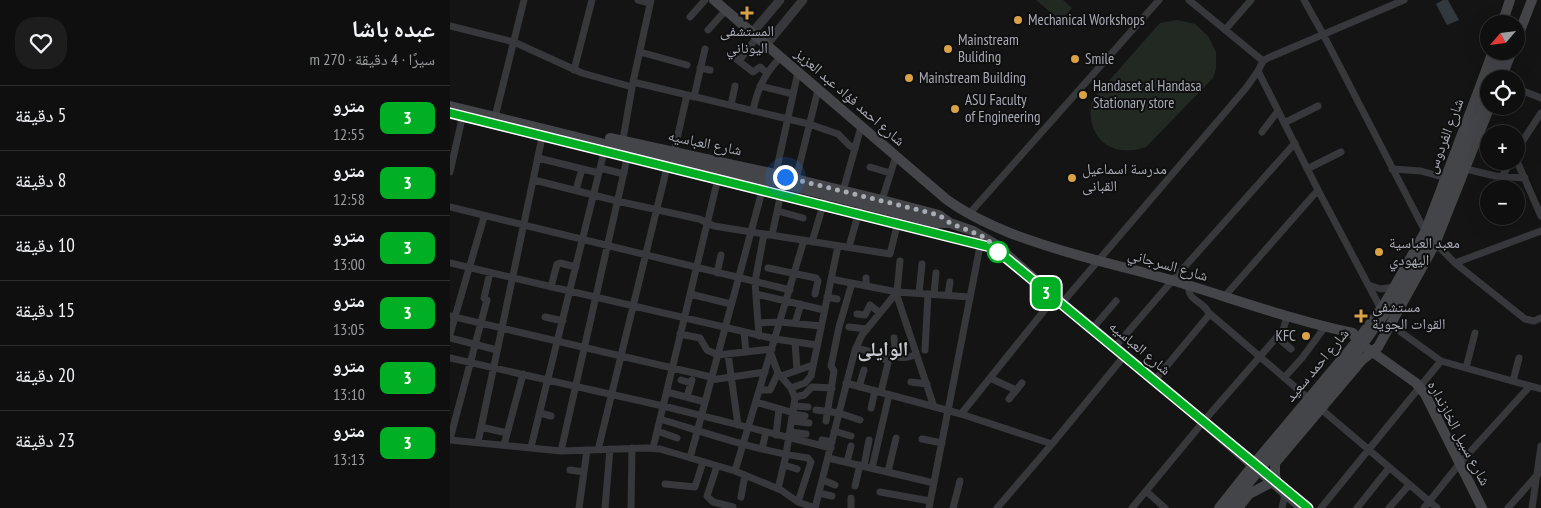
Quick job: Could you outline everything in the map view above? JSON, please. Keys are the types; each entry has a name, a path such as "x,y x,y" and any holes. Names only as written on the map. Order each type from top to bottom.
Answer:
{"main road":[{"name":"شارع احمد فؤاد عبد العزيز","path":"714,0 946,199 969,214"},
{"path":"1505,15 1510,0"},
{"path":"1512,15 1517,0"},
{"path":"1520,15 1526,0"},
{"path":"1525,18 1532,0"},
{"name":"شارع الفردوس","path":"1425,232 1490,60"},
{"name":"شارع العباسيه","path":"450,100 544,128 606,144 624,146"},
{"name":"شارع العباسيه","path":"450,106 464,110 496,114 624,146 672,155 900,214 938,223 950,223"},
{"path":"1228,508 1360,348 1396,298 1424,245 1480,115"},
{"path":"1232,508 1363,350 1398,299 1427,246 1483,115"},
{"name":"شارع الفردوس","path":"1435,244 1487,115"},
{"name":"شارع العباسيه","path":"672,155 720,170 774,180 796,179 882,200 939,215 950,223 980,235 995,244 1302,508"},
{"name":"شارع السرجاني","path":"969,214 986,223 1040,244 1325,327 1353,333 1357,341"},
{"path":"980,235 977,228 982,222 986,223"},
{"name":"شارع احمد سعيد","path":"1219,508 1357,341 1381,309 1425,232"},
{"name":"شارع احمد سعيد","path":"1279,488 1275,476 1275,463 1362,360 1378,347 1435,244"},
{"name":"شارع سبيل الخازنداره","path":"1357,341 1416,383 1425,394 1482,508"},
{"path":"1240,505 1254,491 1279,488"},
{"path":"1229,496 1239,493 1241,496 1240,505"}],"street":[{"path":"496,114 524,0"},
{"path":"574,70 592,0"},
{"path":"562,451 624,174 624,146 632,85 651,2 638,0"},
{"path":"690,17 705,0"},
{"path":"739,61 780,0"},
{"path":"766,45 803,0"},
{"path":"969,214 1159,0"},
{"path":"1189,0 1264,61"},
{"path":"1225,30 1251,0"},
{"path":"1304,0 1425,232 1455,263 1526,319 1534,321 1541,318"},
{"path":"961,414 990,378 1059,300 1098,260 1246,88 1264,61 1404,0"},
{"path":"708,30 726,10"},
{"path":"450,26 514,42 587,75 731,105 809,124 838,134 855,149"},
{"path":"598,450 657,209 705,49"},
{"path":"640,52 687,65"},
{"path":"731,55 753,72 760,68 767,72"},
{"path":"753,110 760,86 767,72 781,57"},
{"path":"700,68 710,70"},
{"path":"1258,71 1381,309"},
{"path":"690,458 751,232 774,180 798,72"},
{"path":"731,105 736,86"},
{"path":"760,86 793,94"},
{"path":"796,179 818,90"},
{"path":"1525,92 1541,98"},
{"path":"1284,123 1318,106"},
{"path":"450,172 464,110"},
{"path":"1262,132 1278,111"},
{"path":"1525,137 1541,113"},
{"path":"844,191 861,127"},
{"path":"478,442 544,128"},
{"path":"1116,347 1294,143"},
{"path":"532,447 606,144"},
{"path":"1307,169 1340,152"},
{"path":"882,200 896,156"},
{"path":"538,158 582,169 624,174"},
{"path":"870,167 890,173"},
{"path":"1466,168 1502,177 1525,178"},
{"path":"576,190 582,169"},
{"path":"1392,169 1421,171 1446,178"},
{"path":"653,448 720,170"},
{"path":"1502,177 1506,170"},
{"path":"1521,170 1541,216"},
{"path":"534,180 657,209 707,222 714,226 891,254 900,214"},
{"path":"772,235 778,211 774,180"},
{"path":"1224,297 1318,190"},
{"path":"735,471 795,274 826,195"},
{"path":"849,248 861,204"},
{"path":"450,207 484,217 790,290"},
{"path":"778,211 803,218"},
{"path":"484,217 452,316 450,336 497,350"},
{"path":"1455,263 1541,231"},
{"path":"760,336 754,282 764,234"},
{"path":"880,492 930,505 980,235"},
{"path":"791,388 808,381 811,376 838,246"},
{"path":"717,273 721,255"},
{"path":"900,261 897,292 934,406"},
{"path":"450,263 760,336 817,345"},
{"path":"551,287 557,264 576,267"},
{"path":"919,294 922,264"},
{"path":"768,268 817,279 815,294"},
{"path":"490,273 484,298 487,300 450,440 562,451 653,448 735,471 778,489 796,501 815,508 856,348 867,330 897,292"},
{"path":"925,350 931,294 936,274"},
{"path":"866,278 866,286"},
{"path":"831,279 897,292 970,297"},
{"path":"948,295 950,282"},
{"path":"826,421 834,372 831,366 839,327 852,283"},
{"path":"1368,284 1381,289 1394,287"},
{"path":"1189,286 1188,291 1190,295 1209,313 1308,398"},
{"path":"690,294 731,304"},
{"path":"756,294 824,310"},
{"path":"827,297 837,299"},
{"path":"1093,328 1116,301"},
{"path":"795,324 800,304"},
{"path":"857,314 865,316 868,304 880,313"},
{"path":"1155,380 1209,313"},
{"path":"452,316 711,379 765,372"},
{"path":"1132,508 1277,337 1284,327 1287,316"},
{"path":"545,317 563,321"},
{"path":"758,323 780,322 821,326"},
{"path":"1391,325 1441,361 1541,389"},
{"path":"849,327 867,330"},
{"path":"1284,378 1325,327"},
{"path":"744,332 746,352"},
{"path":"1466,368 1475,333"},
{"path":"680,334 700,338 707,350 718,355 773,351"},
{"path":"1277,337 1291,350"},
{"path":"894,338 896,357"},
{"path":"795,342 798,370"},
{"path":"856,348 871,352"},
{"path":"773,351 779,374 791,388 795,397 794,414 778,489"},
{"path":"728,354 738,425"},
{"path":"871,408 878,392 887,355 896,357 916,354"},
{"path":"998,508 1124,355"},
{"path":"450,358 663,406 776,435 806,434"},
{"path":"1513,381 1519,358"},
{"path":"1321,508 1441,361"},
{"path":"760,390 770,390 779,374 813,365"},
{"path":"859,386 864,370"},
{"path":"504,445 523,374"},
{"path":"990,378 1016,390"},
{"path":"681,380 692,381 687,397"},
{"path":"911,382 926,384"},
{"path":"846,383 948,410 1052,444"},
{"path":"1009,399 1022,383"},
{"path":"1424,508 1460,463 1530,386"},
{"path":"795,397 804,395 811,388 832,388"},
{"path":"667,392 705,402"},
{"path":"872,468 889,394"},
{"path":"756,402 805,416"},
{"path":"794,414 808,408"},
{"path":"776,435 779,409"},
{"path":"1321,409 1437,508"},
{"path":"816,410 839,413 860,420"},
{"path":"540,413 551,416"},
{"path":"794,414 809,423"},
{"path":"660,419 743,444 786,455 808,458 810,460 796,501 789,508"},
{"path":"481,427 508,433"},
{"path":"657,431 677,438"},
{"path":"762,449 766,432"},
{"path":"834,432 851,436"},
{"path":"789,435 831,445"},
{"path":"888,472 896,438"},
{"path":"922,439 942,443"},
{"path":"822,440 831,445"},
{"path":"855,486 869,440"},
{"path":"847,462 851,446"},
{"path":"1532,508 1540,473 1541,446"},
{"path":"631,508 632,448"},
{"path":"605,508 610,449"},
{"path":"579,508 587,450"},
{"path":"828,458 934,482"},
{"path":"664,484 695,488 703,462"},
{"path":"717,466 707,496 716,506 733,507"},
{"path":"784,466 797,469"},
{"path":"1357,508 1389,468"},
{"path":"570,470 584,472"},
{"path":"1508,508 1540,473"},
{"path":"741,497 745,475"},
{"path":"823,480 835,485"},
{"path":"953,508 960,481"},
{"path":"1389,508 1409,485"},
{"path":"1279,488 1282,508"},
{"path":"1146,491 1165,508"},
{"path":"819,493 832,496"},
{"path":"851,508 852,498"}],"shaded area":[{"path":"1036,0 1063,0 1072,8 1061,21"},
{"path":"1443,0 1448,0 1459,20 1447,25 1436,4"},
{"path":"1177,20 1195,24 1208,36 1216,52 1216,69 1213,78 1146,147 1122,150 1111,147 1096,134 1092,124 1092,100 1160,23"}],"metro line":[{"name":"3","path":"450,113 994,248 1024,275 1308,508"}],"place":[{"name":"المستشفى اليوناني","path":"747,13"},
{"name":"Mechanical Workshops","path":"1018,20"},
{"name":"Mainstream Buliding","path":"948,49"},
{"name":"Smile","path":"1075,59"},
{"name":"Mainstream Building","path":"909,78"},
{"name":"Handaset al Handasa Stationary store","path":"1083,95"},
{"name":"ASU Faculty of Engineering","path":"955,109"},
{"name":"مدرسة اسماعيل القبانى","path":"1072,178"},
{"name":"معبد العباسية اليهودي","path":"1379,252"},
{"name":"مستشفى القوات الجوية","path":"1361,316"},
{"name":"KFC","path":"1306,336"}],"district":[{"name":"الوايلى","path":"883,349"}],"route":[{"path":"785,177 939,215 950,223 982,236 1006,254 998,252"}]}
